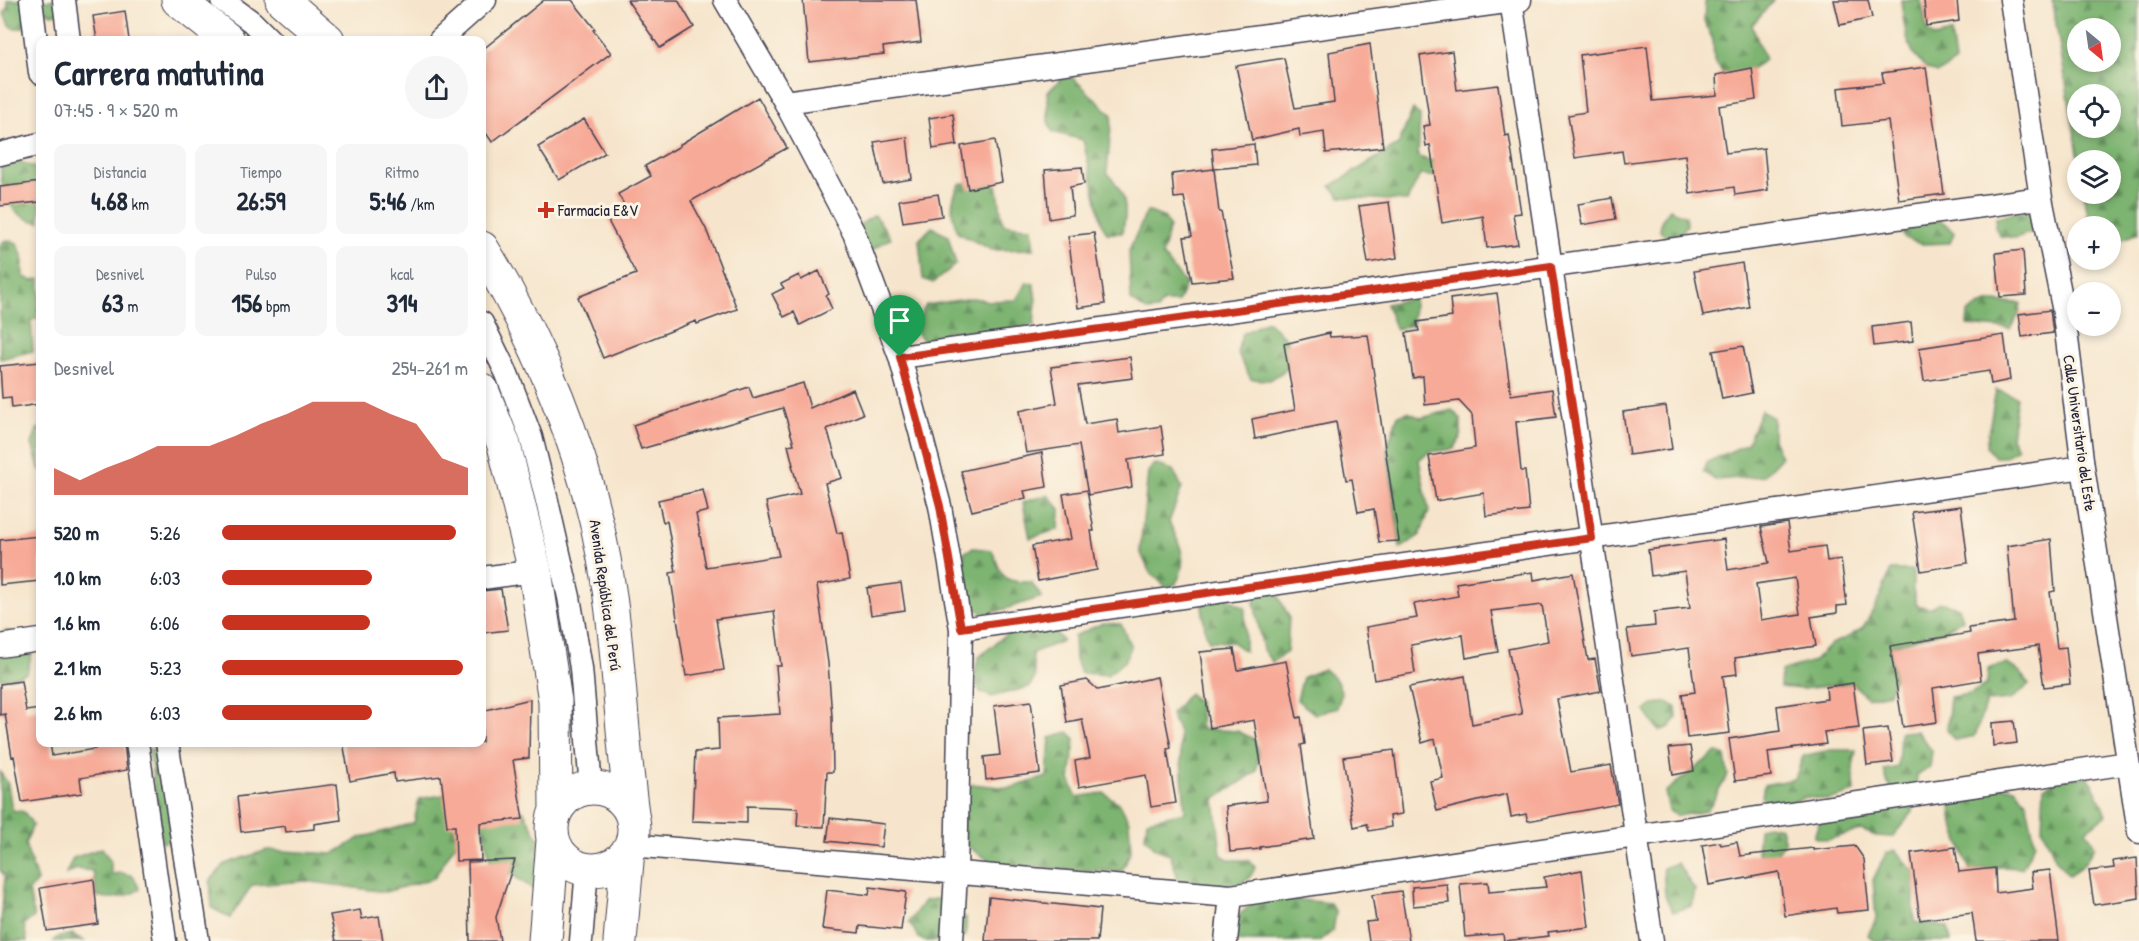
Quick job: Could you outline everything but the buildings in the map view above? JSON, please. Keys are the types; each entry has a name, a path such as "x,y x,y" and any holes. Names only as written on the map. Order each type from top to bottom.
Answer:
{"highway":[{"path":"178,0 223,36"},
{"path":"282,0 323,36"},
{"name":"Avenida República del Perú","path":"486,255 560,405 589,490 604,560 611,605 630,838 620,941"},
{"path":"486,400 504,445 535,571 553,677 555,701 554,825 544,941"},
{"path":"598,788 621,798 628,808 630,838 620,859 610,866 587,869 566,860 558,850 554,825 564,800 574,793 598,788"}],"street":[{"path":"31,0 36,41"},
{"path":"64,0 68,36"},
{"path":"222,0 252,22 266,36"},
{"path":"444,36 485,0"},
{"path":"725,0 785,102 854,233 900,357 940,506 961,628 956,874 952,941"},
{"path":"785,102 1514,0 1551,266 1652,941"},
{"name":"Calle Universitario del Este","path":"2011,0 2041,198 2063,307 2083,467 2139,832"},
{"path":"0,154 36,145"},
{"path":"900,357 2041,198"},
{"path":"486,331 507,374 531,437 550,511 569,597 581,668 591,788"},
{"path":"961,628 2083,467"},
{"path":"486,577 535,571"},
{"path":"0,646 36,641"},
{"path":"138,747 165,941"},
{"path":"168,747 198,941"},
{"path":"630,838 956,874 1231,896 2128,763"},
{"path":"580,941 587,869"},
{"path":"1226,941 1231,896"}],"green space":[{"path":"7,0 76,1 63,12 51,14 38,6 23,28 13,28 4,14 8,6"},
{"path":"1709,0 1774,0 1752,25 1765,60 1749,70 1725,76 1714,61 1713,40 1704,21 1705,2"},
{"path":"1901,0 1921,0 1927,31 1934,37 1951,33 1955,62 1938,73 1920,62 1909,43"},
{"path":"2052,0 2138,0 2138,233 2121,240 2121,216 2088,216 2086,204 2121,204 2121,150 2077,150 2075,138 2121,138 2121,84 2067,84 2067,89"},
{"path":"1072,77 1112,115 1107,172 1118,186 1124,200 1125,215 1122,233 1107,233 1102,224 1083,140 1053,132 1048,122 1048,92 1061,79"},
{"path":"1413,109 1420,116 1418,157 1440,163 1439,177 1420,175 1407,201 1340,197 1331,186 1398,145"},
{"path":"14,159 36,168 36,221 22,216 10,204 3,187 1,167"},
{"path":"979,180 997,185 1003,224 1032,228 1034,249 992,250 958,233 953,214 954,196 960,184"},
{"path":"1670,209 1685,216 1687,225 1678,237 1668,237 1660,231 1661,221"},
{"path":"1147,211 1165,218 1169,227 1162,255 1186,284 1178,302 1163,302 1157,310 1147,311 1131,300 1129,250"},
{"path":"2036,211 2039,230 2015,238 2000,236 1995,227 1996,217"},
{"path":"875,215 891,238 870,251 859,225"},
{"path":"1940,220 1954,233 1950,243 1921,244 1904,238 1901,228"},
{"path":"932,227 948,236 956,264 933,283 923,279 919,240"},
{"path":"7,240 17,243 22,257 24,277 36,280 36,319 31,320 33,351 0,359 0,246"},
{"path":"1027,282 1034,284 1036,302 1034,325 990,331 947,331 930,348 914,329 926,305 973,298 990,301 1016,300"},
{"path":"1414,298 1413,324 1396,330 1386,304"},
{"path":"1990,302 2021,303 2019,314 2010,329 1967,325 1968,313"},
{"path":"1267,321 1287,339 1287,369 1270,380 1251,379 1237,353 1242,334"},
{"path":"1996,390 2017,397 2011,438 2017,448 2005,457 1995,457 1986,446"},
{"path":"1452,410 1461,419 1461,437 1454,449 1428,452 1419,460 1429,512 1420,535 1400,549 1387,448 1398,415 1408,412 1421,418"},
{"path":"1761,410 1773,418 1773,439 1781,457 1763,476 1715,480 1703,472 1707,462 1747,444"},
{"path":"36,432 36,458 32,444"},
{"path":"1154,464 1173,470 1182,487 1169,522 1180,545 1183,560 1180,576 1175,585 1165,586 1149,571 1140,551 1148,472"},
{"path":"1048,495 1060,509 1059,529 1030,538 1023,502"},
{"path":"973,548 992,550 1004,576 1013,581 1031,582 1042,597 986,615 968,603 963,594 964,552"},
{"path":"1891,570 1913,570 1916,605 1930,608 1939,602 1959,607 1963,619 1944,631 1890,646 1895,677 1889,693 1867,698 1853,683 1802,689 1780,687 1781,671 1814,661 1831,644 1863,628"},
{"path":"1262,590 1276,591 1289,617 1287,652 1272,662 1263,650 1254,601"},
{"path":"1221,594 1245,608 1245,651 1232,642 1209,641 1205,630 1202,605"},
{"path":"1022,621 1053,630 1063,641 1032,653 1035,678 1029,687 991,697 980,692 974,677 978,658"},
{"path":"1103,623 1121,624 1131,647 1125,661 1107,675 1081,673 1075,659 1074,636"},
{"path":"5,631 17,633 33,649 27,673 0,678 0,634"},
{"path":"2007,664 2020,672 2029,685 2010,700 1986,702 1975,736 1955,740 1947,730 1950,697 1970,694 1987,684 1988,668"},
{"path":"1324,669 1336,680 1342,693 1337,708 1315,714 1297,700 1303,677"},
{"path":"1189,693 1199,702 1201,729 1237,731 1254,739 1259,755 1256,772 1215,799 1221,855 1230,860 1248,860 1255,867 1250,877 1233,886 1211,886 1179,881 1170,854 1156,849 1145,837 1147,820 1185,812 1179,733 1171,714"},
{"path":"1667,702 1676,707 1677,718 1670,727 1659,731 1645,711 1655,704"},
{"path":"1917,731 1932,751 1930,767 1917,776 1913,812 1892,837 1876,836 1861,830 1827,840 1814,837 1819,822 1846,810 1863,817 1888,807 1897,793 1888,784 1884,770 1898,767 1900,732"},
{"path":"1068,732 1075,739 1070,779 1076,797 1104,793 1120,804 1129,822 1131,851 1122,871 1059,870 1039,866 1007,872 964,844 959,796 972,784 1010,788 1047,777 1050,738"},
{"path":"164,748 181,837 162,843 149,749"},
{"path":"1830,750 1856,750 1853,768 1855,792 1828,800 1806,797 1789,803 1768,806 1762,797 1764,785 1795,779 1803,756"},
{"path":"1716,752 1725,756 1728,775 1707,811 1678,816 1669,811 1665,792"},
{"path":"0,772 8,784 12,810 24,812 33,825 25,844 37,881 29,891 34,917 24,925 27,941 2,941 1,922 5,877 0,870"},
{"path":"2087,776 2097,792 2106,816 2086,830 2095,846 2083,865 2069,875 2056,860 2042,828 2044,787 2057,780"},
{"path":"1968,782 2015,788 2026,801 2035,843 2022,868 1999,867 1970,871 1953,824 1951,805"},
{"path":"449,794 506,804 523,810 541,843 539,893 490,860 482,821 461,835 434,878 385,892 306,881 252,885 230,918 212,908 210,881 225,864 267,850 333,854 360,838 414,823 419,799"},
{"path":"1767,825 1781,828 1785,843 1773,857 1757,853 1759,829"},
{"path":"102,848 111,862 111,874 122,873 133,876 140,889 114,898 97,896 93,871 77,869 66,874 73,858"},
{"path":"1895,850 1914,872 1914,922 1948,927 1951,941 1875,941 1868,935 1876,919 1873,880 1886,853"},
{"path":"1677,863 1695,890 1692,906 1673,912 1665,895 1663,868"},
{"path":"1261,896 1330,903 1336,912 1333,931 1319,941 1232,941 1238,916"},
{"path":"947,900 950,910 966,918 966,935 956,941 924,941 919,938 909,922 924,901"},
{"path":"72,934 84,941 53,941 56,938"}],"place":[{"name":"Farmacia E&V","path":"546,210"}],"route":[{"path":"1551,266 1592,538 961,628 940,506 900,357 1551,266"}]}
